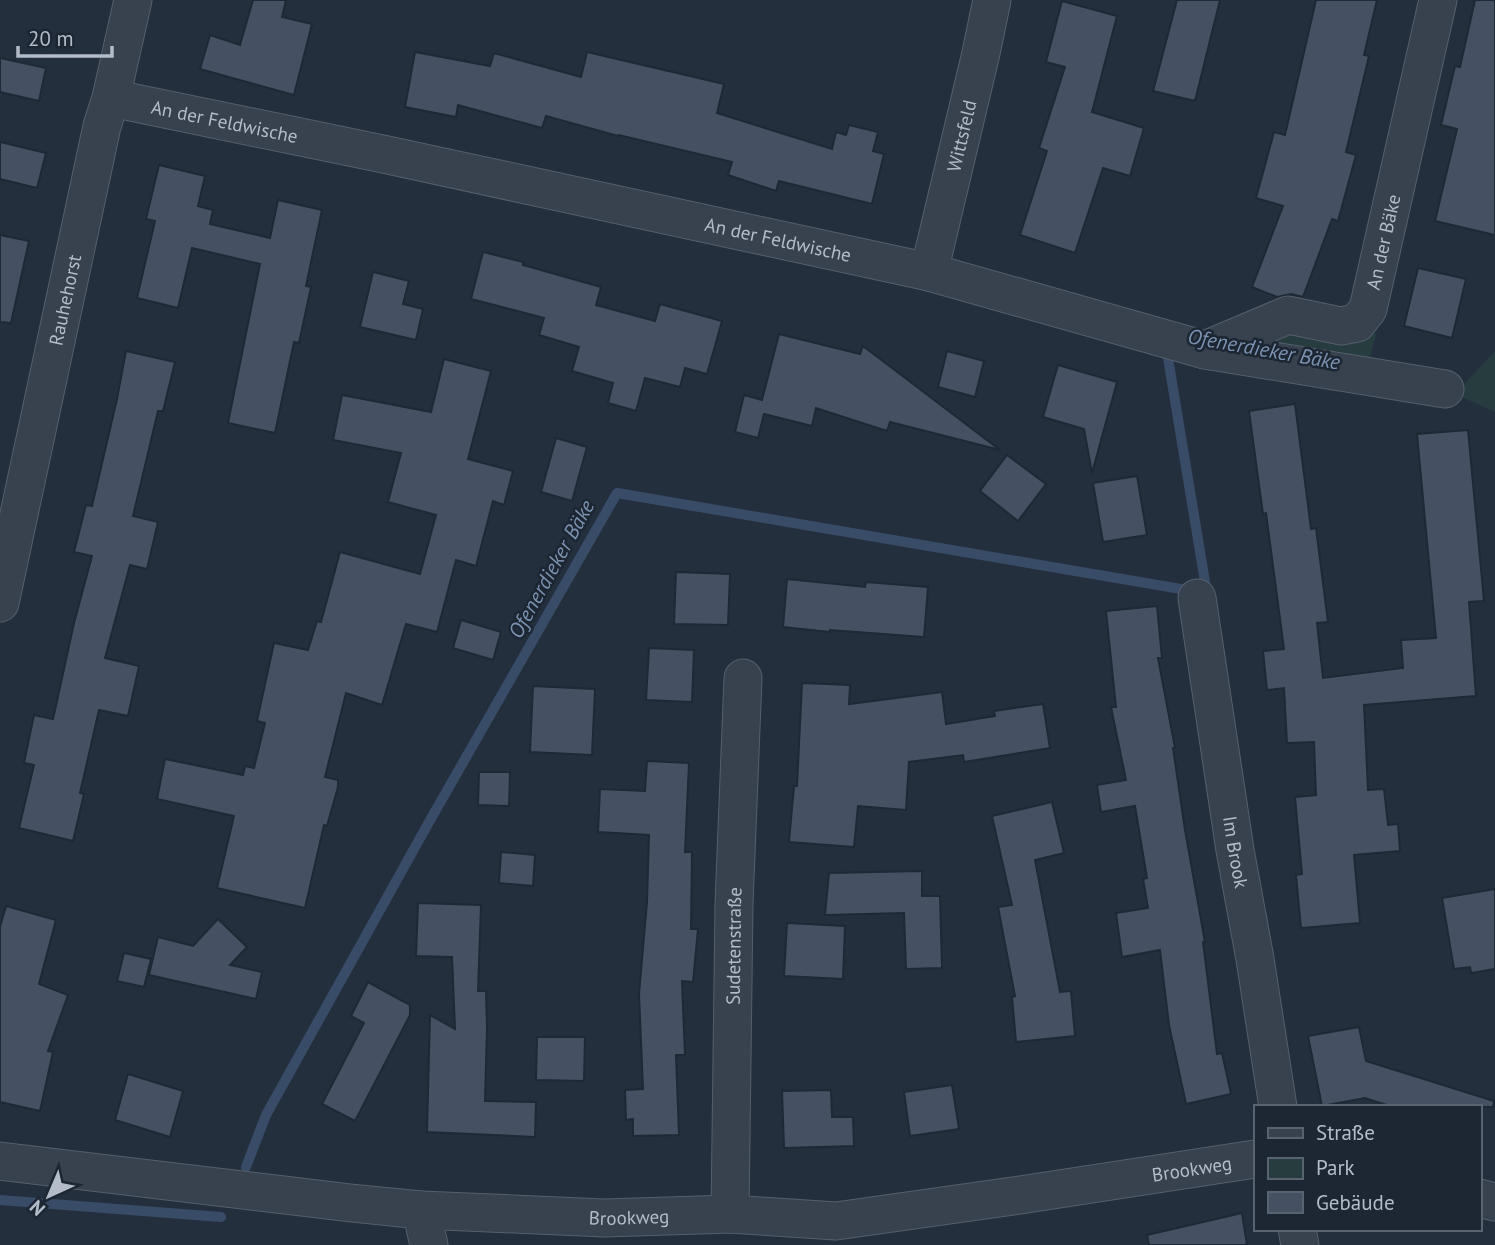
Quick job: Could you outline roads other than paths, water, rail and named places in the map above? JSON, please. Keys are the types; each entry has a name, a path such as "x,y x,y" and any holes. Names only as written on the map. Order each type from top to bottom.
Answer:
{"street":[{"name":"Rauhehorst","path":"0,603 102,126 133,0"},
{"name":"Wittsfeld","path":"929,272 992,0"},
{"name":"An der Bäke","path":"1205,350 1288,315 1341,326 1357,323 1368,309 1438,0"},
{"name":"An der Feldwische","path":"111,98 929,272 1205,350 1445,389"},
{"name":"Im Brook","path":"1197,598 1278,1105"},
{"name":"Sudetenstraße","path":"730,1214 734,904 743,678"},
{"name":"Brookweg","path":"0,1161 421,1210 604,1218 730,1214 839,1233 1020,1195 1254,1159"},
{"path":"421,1210 429,1245"}],"waterway":[{"name":"Ofenerdieker Bäke","path":"1172,353 1167,352 1207,594"},
{"name":"Ofenerdieker Bäke","path":"246,1167 266,1115 617,493 1181,589"},
{"name":"Ofenerdieker Bäke","path":"0,1200 221,1217"}]}
